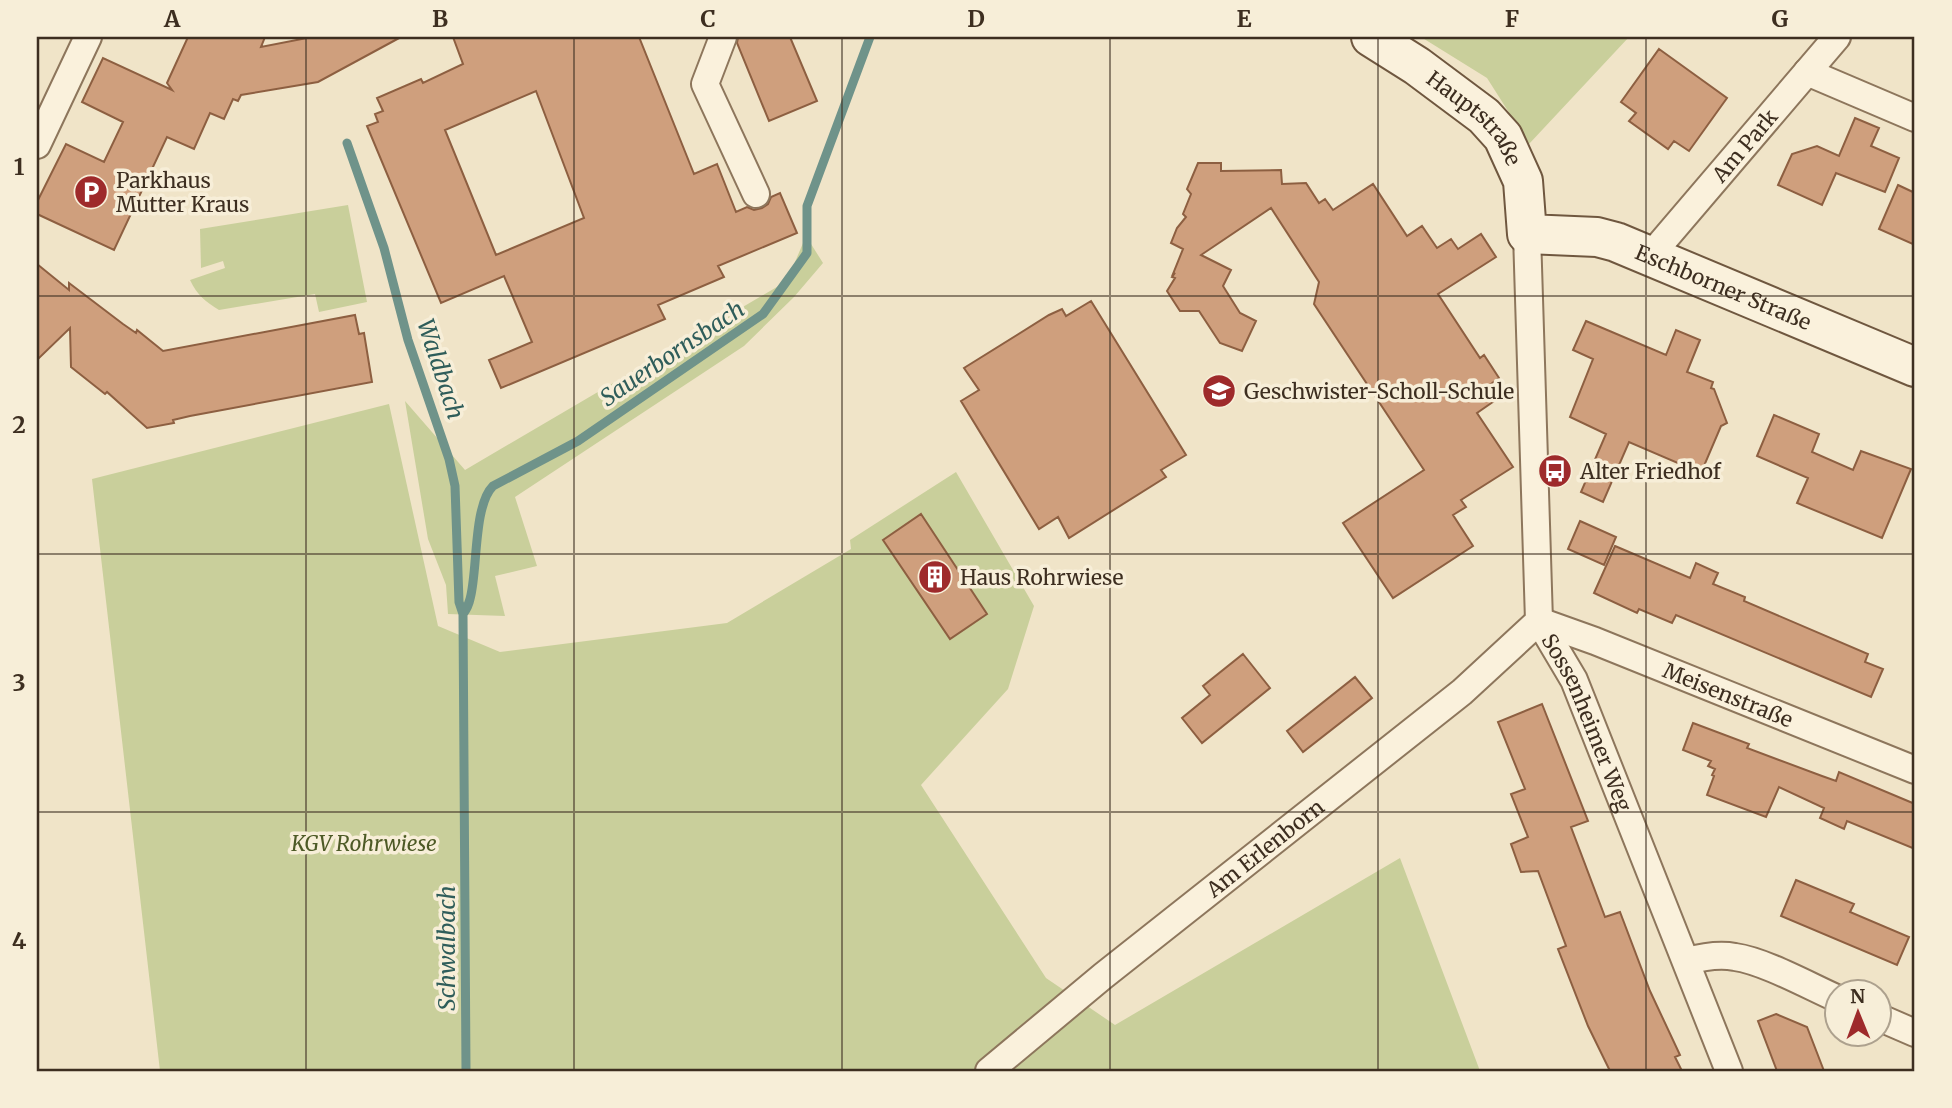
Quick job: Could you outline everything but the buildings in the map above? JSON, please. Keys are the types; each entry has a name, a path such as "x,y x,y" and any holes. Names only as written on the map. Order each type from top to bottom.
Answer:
{"street":[{"path":"37,145 88,37"},
{"path":"723,37 705,84 756,194"},
{"name":"Hauptstraße","path":"1370,37 1417,66 1473,108 1503,137 1522,181 1527,234"},
{"name":"Am Park","path":"1651,255 1837,37"},
{"path":"1807,72 1915,118"},
{"name":"Eschborner Straße","path":"1527,234 1597,237 1651,255 1915,367"},
{"name":"Sossenheimer Weg","path":"1527,234 1539,621 1574,680 1729,1071"},
{"name":"Meisenstraße","path":"1539,621 1915,770"},
{"name":"Am Erlenborn","path":"989,1071 1103,976 1462,692 1539,621"},
{"path":"1687,961 1706,956 1736,957 1779,972 1822,992"},
{"path":"1892,1023 1915,1033"}],"green space":[{"path":"1421,37 1629,37 1529,144 1487,78"},
{"path":"348,205 367,302 319,312 315,294 219,310 202,298 190,280 225,268 223,261 201,268 200,229"},
{"path":"806,236 823,263 794,297 744,346 515,497 537,566 495,576 505,616 448,614 446,585 428,539 405,401 465,470 787,281"},
{"name":"KGV Rohrwiese","path":"389,404 438,626 500,652 727,623 851,549 850,540 956,472 1034,606 1008,689 921,785 1046,978 1115,1025 1400,858 1480,1071 160,1071 92,479"}],"waterway":[{"name":"Sauerbornsbach","path":"463,614 469,603 472,587 482,508 493,486 578,441 763,314 807,253 807,206 870,37"},
{"name":"Waldbach","path":"347,143 384,248 408,340 449,459 455,486 459,602 463,614 466,1071"}],"place":[{"name":"Parkhaus Mutter Kraus","path":"91,192"},
{"name":"Geschwister-Scholl-Schule","path":"1219,391"},
{"name":"Alter Friedhof","path":"1555,471"},
{"name":"Haus Rohrwiese","path":"935,577"}],"water label":[{"name":"Schwalbach","path":"446,948"}]}
